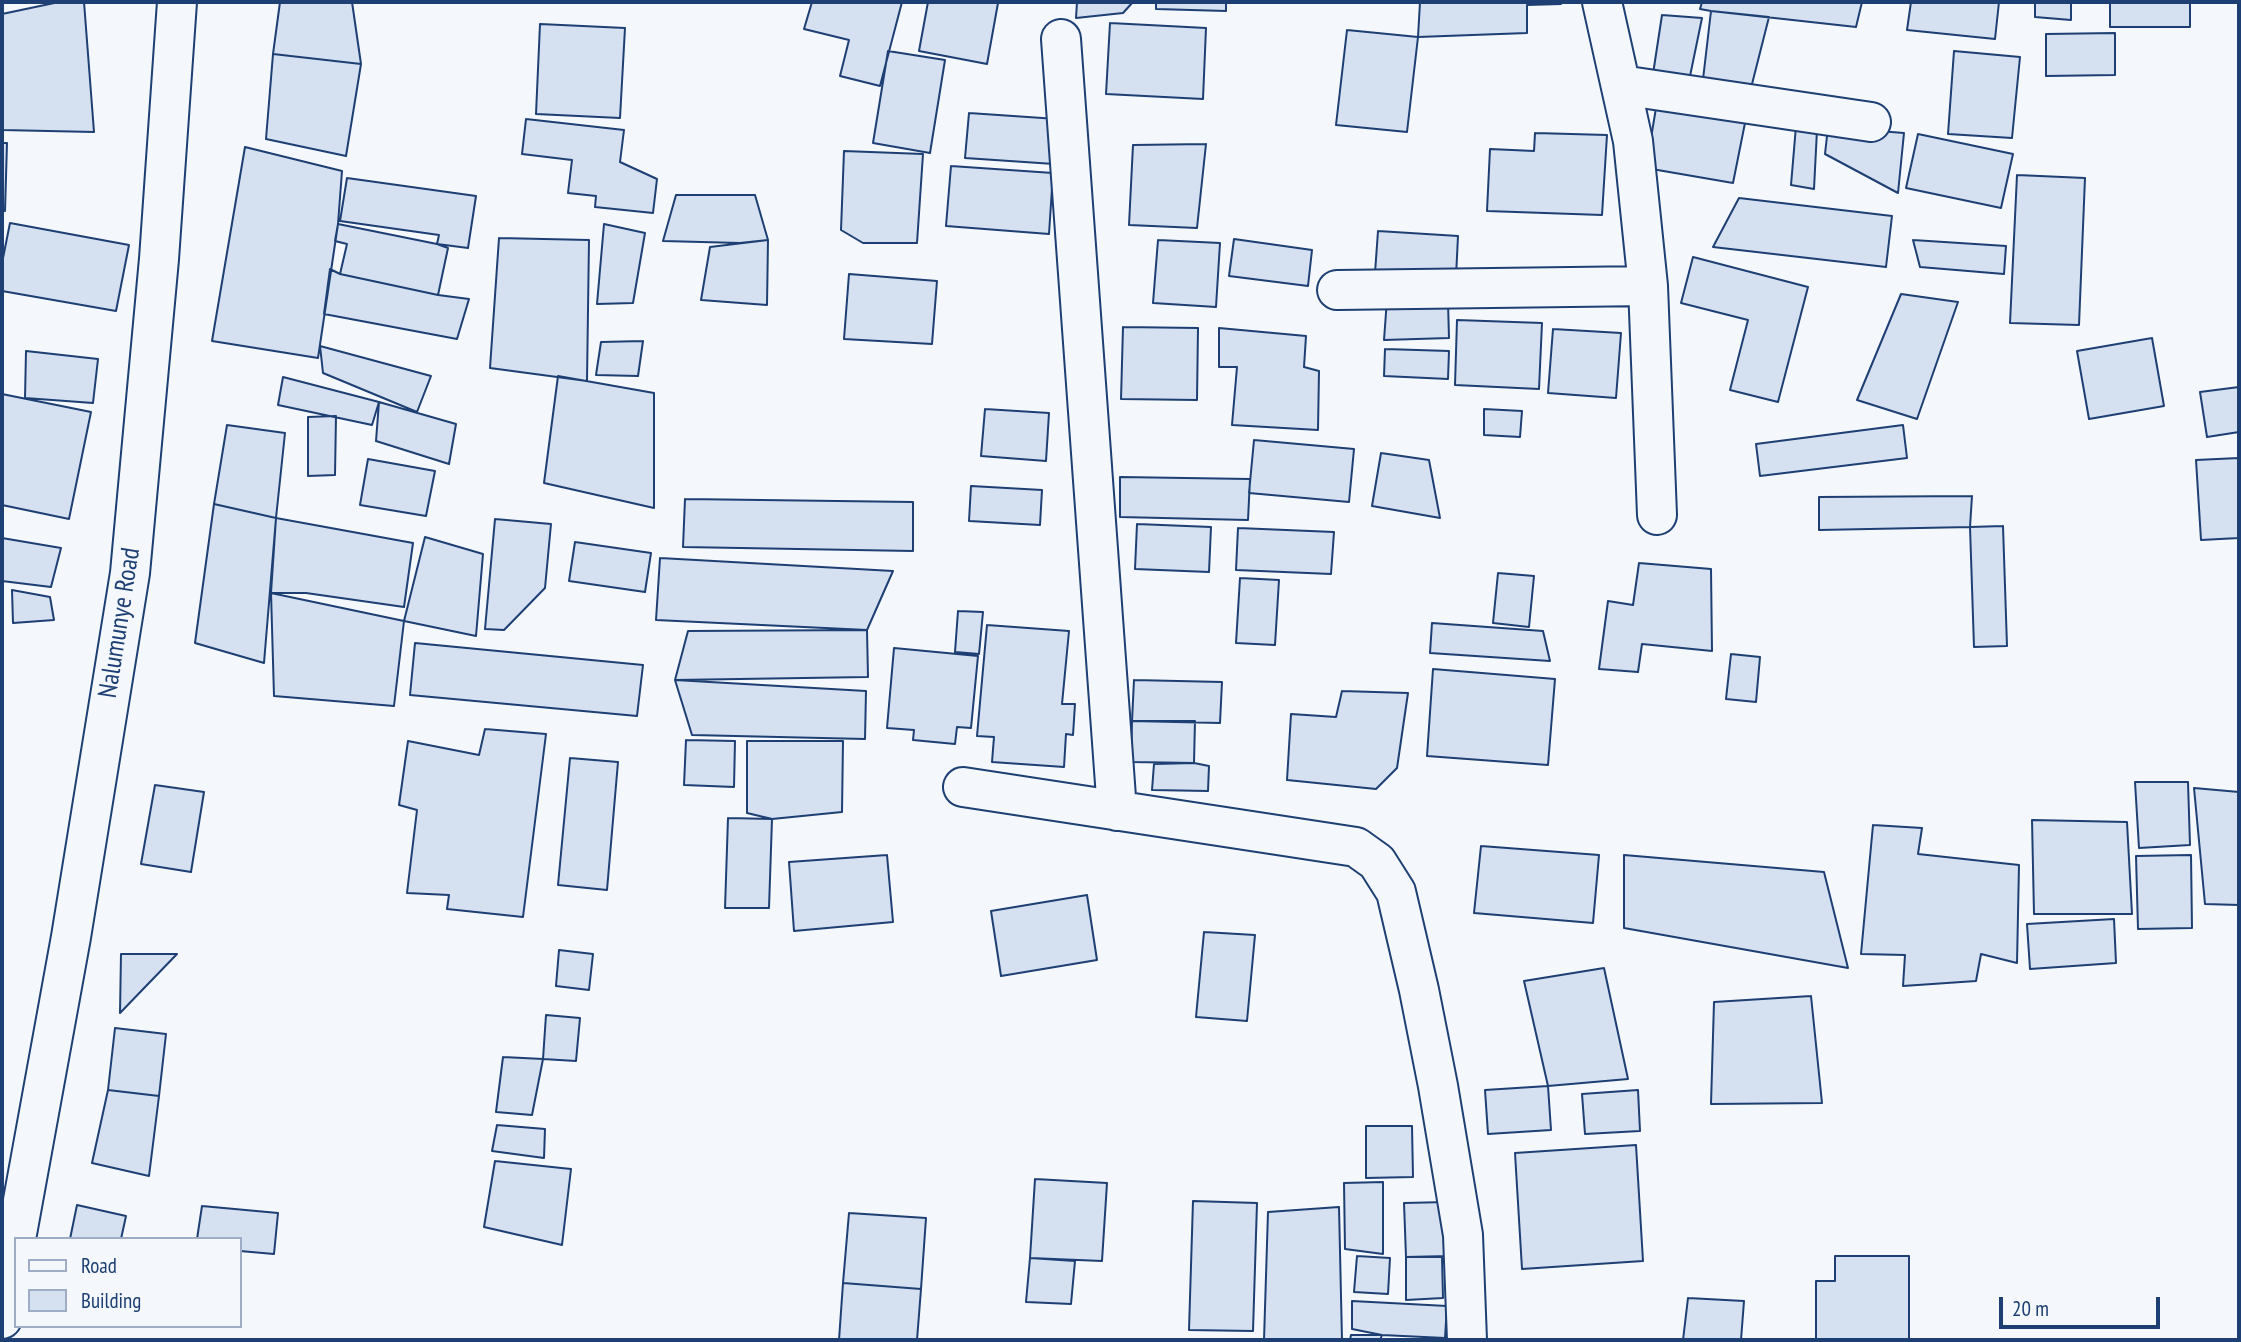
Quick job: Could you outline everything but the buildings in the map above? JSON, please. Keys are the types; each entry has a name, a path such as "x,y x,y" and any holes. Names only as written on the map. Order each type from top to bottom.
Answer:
{"street":[{"name":"Nalumunye Road","path":"17,1237 71,937 130,573 159,259 177,2"},
{"path":"1602,2 1633,141 1648,286 1657,515"},
{"path":"1061,39 1117,811"},
{"path":"1621,85 1871,122"},
{"path":"1337,290 1648,286"},
{"path":"962,787 1356,847 1377,862 1396,892 1438,1086 1463,1235 1467,1340"},
{"name":"Nalumunye Road","path":"2,1319 14,1251"}]}
